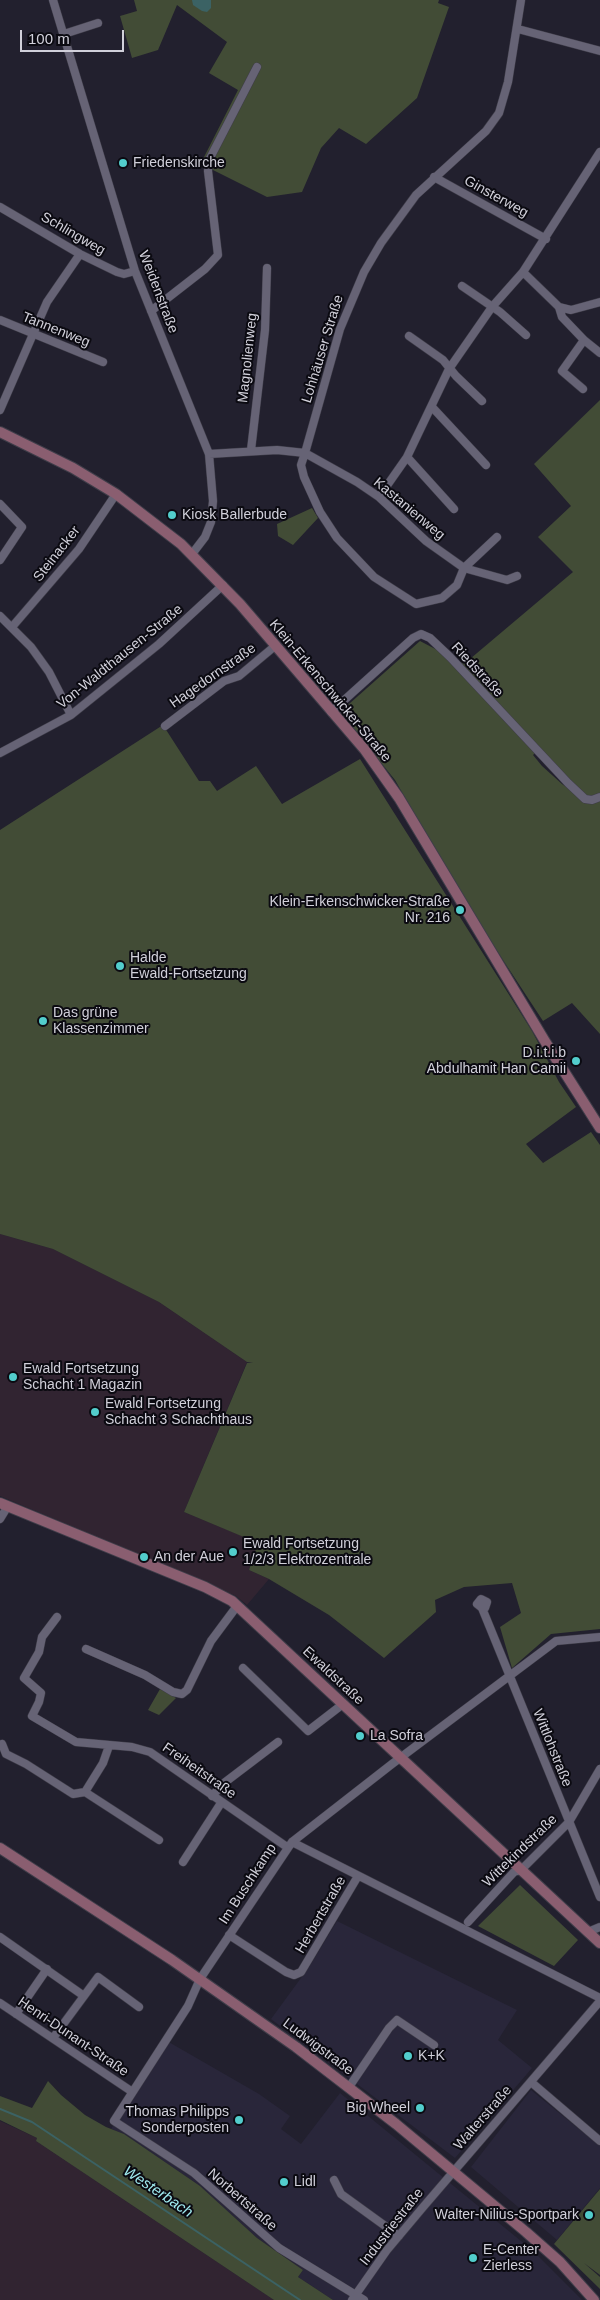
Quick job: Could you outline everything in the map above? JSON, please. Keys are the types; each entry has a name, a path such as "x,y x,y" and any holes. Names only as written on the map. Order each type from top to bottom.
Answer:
{"street":[{"name":"Weidenstraße","path":"53,0 135,272 197,419 209,454 213,501 210,522 205,537 192,554"},
{"name":"Lohhäuser Straße","path":"305,453 340,329 358,282 400,215 434,177 486,131 499,113 506,93 518,29 521,0"},
{"path":"64,34 98,23"},
{"path":"518,29 600,51"},
{"path":"151,311 205,269 218,255 208,171 210,160 257,67"},
{"path":"379,497 407,457 432,407 448,369 492,307 523,272 546,239 600,152"},
{"name":"Ginsterweg","path":"434,177 546,239"},
{"name":"Schlingweg","path":"0,207 80,254 124,274 135,272"},
{"path":"0,410 47,302 80,254"},
{"name":"Magnolienweg","path":"251,450 265,330 266,268"},
{"path":"523,272 559,307 570,310 598,306"},
{"path":"462,286 492,307 526,335"},
{"path":"559,307 562,317 584,340 600,352"},
{"name":"Tannenweg","path":"0,320 32,335 104,362"},
{"path":"409,336 443,360 448,369 482,401"},
{"path":"582,389 562,371 584,340"},
{"path":"432,407 486,465"},
{"name":"Klein-Erkenschwicker-Straße","path":"0,432 74,468 116,494 147,516 192,554 223,585 365,750 398,798 540,1034 600,1128"},
{"path":"209,454 251,450 305,453 301,466 304,477 320,512 337,538 354,558 386,586 412,603 442,598 457,585 464,568 497,537"},
{"name":"Kastanienweg","path":"305,453 357,482 379,497 426,541 464,568 507,580 517,576"},
{"path":"407,457 454,509"},
{"name":"Steinacker","path":"12,627 79,549 116,494"},
{"path":"0,504 22,527 0,560"},
{"name":"Von-Waldthausen-Straße","path":"0,753 71,715 159,644 223,585"},
{"path":"0,616 31,647 49,672 71,715"},
{"name":"Riedstraße","path":"331,712 413,638 421,634 430,638 450,657 516,730 574,789 585,799 592,800 600,797"},
{"name":"Hagedornstraße","path":"165,726 224,680 239,676 275,646"},
{"path":"0,1520 4,1504"},
{"name":"Ewaldstraße","path":"4,1504 217,1592 237,1606 600,1943"},
{"path":"86,1648 145,1674 173,1692 182,1694 187,1690 211,1642 237,1606"},
{"name":"Wittlohstraße","path":"482,1608 600,1897"},
{"name":"Freiheitstraße","path":"57,1617 42,1637 39,1652 24,1678 41,1693 32,1716 76,1742 132,1747 150,1752 221,1803 290,1845 358,1876 600,1999"},
{"name":"Im Buschkamp","path":"114,2121 131,2091 188,2006 200,1979 290,1845 400,1758 556,1641 600,1637"},
{"path":"243,1668 305,1733 342,1704"},
{"path":"212,1796 224,1784 278,1742"},
{"path":"2,1744 6,1754 26,1764 73,1794 85,1792 159,1840"},
{"path":"85,1792 103,1763 109,1746"},
{"name":"Wittekindstraße","path":"468,1922 514,1872 521,1870 569,1822 600,1769"},
{"path":"184,1862 221,1803"},
{"name":"Ludwigstraße","path":"0,1848 200,1979 349,2087 454,2170 560,2262 594,2300"},
{"name":"Herbertstraße","path":"229,1935 286,1972 294,1975 301,1972 358,1876"},
{"path":"588,1932 600,1927"},
{"path":"0,1937 84,1996"},
{"path":"16,2014 47,1970"},
{"path":"53,2038 98,1978 138,2007"},
{"name":"Walterstraße","path":"454,2170 600,1999"},
{"name":"Henri-Dunant-Straße","path":"0,2004 131,2091"},
{"path":"349,2087 389,2028 397,2020 434,2045"},
{"name":"Walterstraße","path":"531,2082 600,2141"},
{"name":"Norbertstraße","path":"114,2121 194,2173 279,2248 354,2298 364,2300"},
{"name":"Industriestraße","path":"354,2298 399,2236 454,2170"},
{"path":"334,2180 342,2194 399,2236"}],"shaded area":[{"path":"134,0 439,0 438,3 449,7 417,98 366,144 339,128 321,148 302,192 267,197 211,169 211,163 203,159 238,90 209,73 227,42 177,5 158,50 132,58 120,16 137,11"},
{"path":"192,0 211,0 211,8 207,12 202,11 193,5"},
{"path":"600,400 600,1034 572,1003 543,1021 461,896 395,780 340,712 420,641 464,664 573,572 538,537 571,506 534,464","holes":["538,750 589,803 562,784 533,755"]},
{"path":"312,508 318,518 293,545 278,536 277,524"},
{"path":"163,725 199,781 210,781 217,791 256,766 282,804 360,759 532,1031 559,1082 576,1107 526,1144 543,1163 591,1132 600,1145 600,1629 551,1634 512,1668 500,1627 521,1613 512,1583 464,1587 435,1600 436,1612 384,1658 329,1615 269,1579 249,1570 258,1543 184,1512 247,1363 253,1362 247,1362 159,1302 53,1249 0,1234 0,830"},
{"path":"0,1234 53,1249 159,1302 247,1362 184,1512 259,1543 249,1570 269,1579 247,1605 236,1596 0,1496"},
{"path":"160,1689 176,1698 159,1715 148,1710"},
{"path":"520,1885 578,1940 554,1966 478,1926"},
{"path":"337,1921 517,2010 498,2040 532,2068 455,2158 271,2019 309,1967"},
{"path":"167,2041 259,2094 290,2116 281,2129 301,2144 340,2093 532,2250 582,2300 333,2300 298,2277 303,2270 257,2238 200,2186 124,2134 111,2129"},
{"path":"48,2081 61,2095 85,2115 106,2127 124,2134 200,2186 257,2238 303,2270 298,2277 333,2300 274,2300 36,2141 37,2138 0,2120 0,2096 32,2108"},
{"path":"531,2090 600,2146 600,2188 557,2240 471,2167"},
{"path":"0,2121 37,2138 36,2141 274,2300 0,2300"},
{"name":"Walter-Nilius-Sportpark","path":"600,2189 600,2275 584,2263 600,2277 600,2289 554,2244"}],"waterway":[{"name":"Westerbach","path":"0,2109 32,2122 300,2300"}],"place":[{"name":"Friedenskirche","path":"123,163"},
{"name":"Kiosk Ballerbude","path":"172,515"},
{"name":"Klein-Erkenschwicker-Straße Nr. 216","path":"460,910"},
{"name":"Halde Ewald-Fortsetzung","path":"120,966"},
{"name":"Das grüne Klassenzimmer","path":"43,1021"},
{"name":"D.i.t.i.b Abdulhamit Han Camii","path":"576,1061"},
{"name":"Ewald Fortsetzung Schacht 1 Magazin","path":"13,1377"},
{"name":"Ewald Fortsetzung Schacht 3 Schachthaus","path":"95,1412"},
{"name":"Ewald Fortsetzung 1/2/3 Elektrozentrale","path":"233,1552"},
{"name":"An der Aue","path":"144,1557"},
{"name":"La Sofra","path":"360,1736"},
{"name":"K+K","path":"408,2056"},
{"name":"Big Wheel","path":"420,2108"},
{"name":"Thomas Philipps Sonderposten","path":"239,2120"},
{"name":"Lidl","path":"284,2182"},
{"name":"Walter-Nilius-Sportpark","path":"589,2215"},
{"name":"E-Center Zierless","path":"473,2258"}]}
